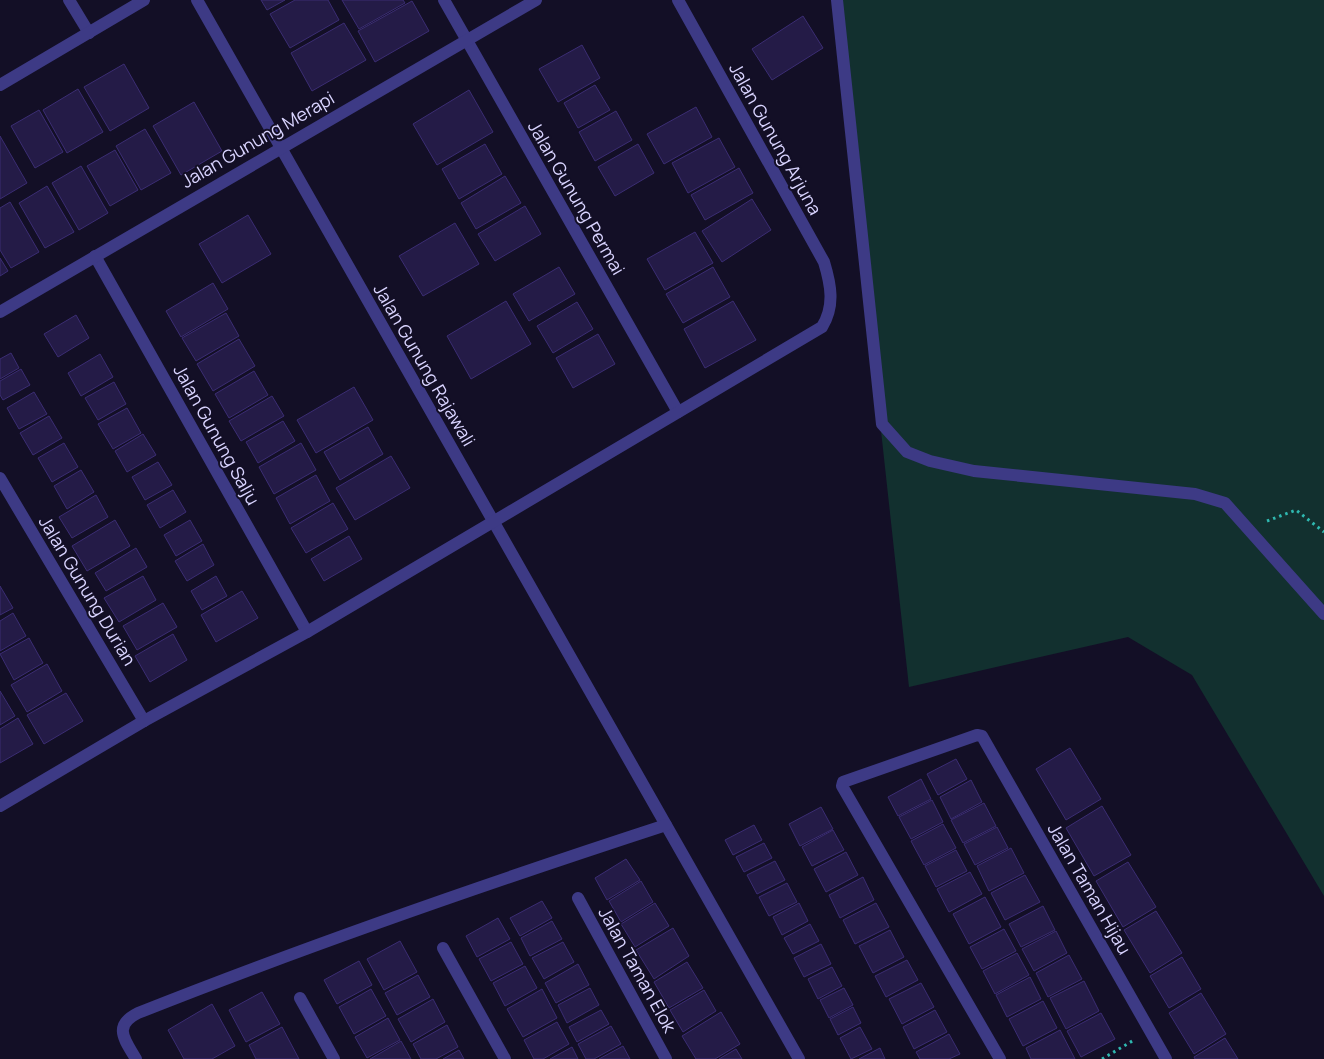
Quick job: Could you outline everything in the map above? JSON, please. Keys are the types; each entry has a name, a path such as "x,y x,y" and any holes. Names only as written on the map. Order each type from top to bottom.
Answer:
{"street":[{"path":"70,0 89,33"},
{"path":"0,85 144,0"},
{"name":"Jalan Gunung Rajawali","path":"197,0 799,1059"},
{"name":"Jalan Gunung Permai","path":"444,0 678,412"},
{"name":"Jalan Gunung Merapi","path":"0,312 280,147 536,0"},
{"name":"Jalan Gunung Arjuna","path":"678,0 824,262 830,280 831,298 830,315 822,327 678,412"},
{"path":"837,0 882,424 907,452 930,461 974,471 1208,497 1225,503 1324,614"},
{"name":"Jalan Gunung Salju","path":"95,256 307,632"},
{"path":"0,806 144,721 307,632 678,412"},
{"name":"Jalan Gunung Durian","path":"0,478 144,721"},
{"name":"Jalan Taman Hijau","path":"1000,1059 842,788 843,782 971,737 982,736 1166,1059"},
{"path":"136,1059 122,1035 123,1024 129,1018 276,959 463,893 666,825"},
{"name":"Jalan Taman Elok","path":"578,898 666,1059"},
{"path":"442,948 505,1059"},
{"path":"300,998 334,1059"}],"path":[{"path":"1248,529 1296,510 1324,532"},
{"path":"1102,1059 1150,1031"}],"green space":[{"path":"834,0 1324,0 1324,896 1192,675 1128,637 909,687"}],"building":[{"path":"261,0 285,0 267,10"},
{"path":"295,0 328,0 339,20 290,48 270,14"},
{"path":"342,0 403,0 405,3 359,29"},
{"path":"412,1 429,31 375,62 358,31"},
{"path":"803,16 823,48 772,80 752,49"},
{"path":"344,23 366,60 312,91 291,53"},
{"path":"582,45 600,78 558,102 539,69"},
{"path":"124,64 149,108 110,131 84,87"},
{"path":"595,85 610,110 578,128 564,103"},
{"path":"78,89 103,132 67,153 43,110"},
{"path":"469,90 493,132 437,165 413,124"},
{"path":"194,102 222,151 181,175 153,126"},
{"path":"696,107 712,137 664,164 647,134"},
{"path":"39,110 63,152 35,168 11,126"},
{"path":"616,111 632,140 595,161 579,132"},
{"path":"145,129 171,173 141,190 116,146"},
{"path":"0,136 27,183 0,199"},
{"path":"719,138 735,167 688,193 672,163"},
{"path":"485,144 502,174 459,199 442,169"},
{"path":"638,144 654,173 615,196 598,167"},
{"path":"115,150 138,190 110,206 87,166"},
{"path":"81,166 108,213 79,230 52,183"},
{"path":"739,168 753,193 705,220 691,195"},
{"path":"505,176 521,203 476,229 461,203"},
{"path":"47,186 74,232 45,248 19,203"},
{"path":"752,199 771,230 722,262 702,231"},
{"path":"10,202 39,252 11,268 0,250 0,208"},
{"path":"525,206 541,234 495,261 478,234"},
{"path":"248,215 271,254 222,283 199,244"},
{"path":"455,223 479,264 423,296 399,256"},
{"path":"695,232 713,263 665,290 647,259"},
{"path":"0,258 8,271 0,276"},
{"path":"559,267 575,294 529,321 513,294"},
{"path":"713,267 730,297 683,323 666,294"},
{"path":"213,283 228,309 181,337 166,311"},
{"path":"506,301 531,344 471,379 447,336"},
{"path":"733,301 756,340 705,368 684,329"},
{"path":"577,302 593,329 553,353 537,326"},
{"path":"226,313 239,336 196,361 182,338"},
{"path":"76,315 89,338 58,357 44,334"},
{"path":"598,334 615,364 573,388 556,358"},
{"path":"239,339 255,366 213,391 197,364"},
{"path":"11,353 19,368 0,379 0,359"},
{"path":"100,354 113,377 81,396 68,373"},
{"path":"21,369 30,385 3,400 0,395 0,381"},
{"path":"254,371 268,395 229,418 215,394"},
{"path":"114,382 126,404 98,420 85,398"},
{"path":"354,387 373,420 316,453 297,420"},
{"path":"34,392 47,414 19,429 7,408"},
{"path":"272,396 284,416 241,441 229,421"},
{"path":"127,408 141,433 113,449 98,424"},
{"path":"49,416 62,438 33,455 20,433"},
{"path":"283,421 295,441 258,463 246,442"},
{"path":"368,427 383,454 340,480 324,452"},
{"path":"143,434 156,455 127,472 115,451"},
{"path":"64,443 78,467 52,482 38,458"},
{"path":"301,443 316,470 274,494 259,467"},
{"path":"391,456 410,488 355,520 336,488"},
{"path":"158,462 172,485 145,500 132,477"},
{"path":"81,470 94,492 67,509 54,486"},
{"path":"316,475 330,501 290,524 276,498"},
{"path":"173,490 186,512 160,528 147,505"},
{"path":"96,495 108,517 72,538 59,517"},
{"path":"333,503 348,529 306,553 291,528"},
{"path":"115,520 130,546 87,571 72,546"},
{"path":"190,520 202,541 176,556 164,535"},
{"path":"349,536 362,559 324,581 311,559"},
{"path":"203,544 214,565 187,581 175,561"},
{"path":"136,548 147,567 106,591 95,573"},
{"path":"143,576 156,600 119,622 104,598"},
{"path":"216,576 227,596 202,610 191,591"},
{"path":"0,586 13,608 0,615"},
{"path":"242,591 258,618 216,642 201,615"},
{"path":"163,603 177,627 137,650 123,626"},
{"path":"13,613 26,636 0,651 0,621"},
{"path":"173,634 187,660 150,682 135,656"},
{"path":"29,638 43,663 14,680 0,654"},
{"path":"47,664 62,691 27,712 11,685"},
{"path":"0,691 15,716 0,725"},
{"path":"66,693 83,721 44,744 27,715"},
{"path":"18,718 33,744 0,763 0,729"},
{"path":"1070,748 1101,799 1066,820 1036,769"},
{"path":"956,759 967,779 938,795 927,774"},
{"path":"921,779 931,799 898,816 888,797"},
{"path":"971,780 982,802 951,819 940,797"},
{"path":"932,800 943,822 911,839 899,817"},
{"path":"984,803 996,826 963,843 951,820"},
{"path":"1102,806 1131,855 1094,876 1066,828"},
{"path":"821,807 833,829 800,846 789,824"},
{"path":"943,824 956,848 924,865 911,841"},
{"path":"754,825 762,840 733,855 725,840"},
{"path":"997,827 1008,848 975,865 964,844"},
{"path":"833,830 844,850 812,866 802,847"},
{"path":"764,843 772,858 744,872 736,857"},
{"path":"1011,848 1024,873 989,891 977,866"},
{"path":"956,850 967,871 936,887 925,866"},
{"path":"846,852 858,875 826,892 814,869"},
{"path":"626,859 640,880 607,900 595,878"},
{"path":"775,861 785,880 757,894 747,875"},
{"path":"1128,862 1156,907 1123,927 1096,881"},
{"path":"970,872 982,894 949,912 937,889"},
{"path":"1025,875 1040,902 1005,920 991,893"},
{"path":"863,877 874,900 840,918 829,895"},
{"path":"641,881 653,902 621,922 609,901"},
{"path":"787,883 797,902 769,916 759,897"},
{"path":"985,897 1001,927 969,944 953,914"},
{"path":"542,901 552,918 520,936 510,918"},
{"path":"655,903 669,926 635,947 621,924"},
{"path":"799,903 808,921 782,935 773,917"},
{"path":"876,903 889,927 855,944 843,920"},
{"path":"1043,906 1055,930 1021,947 1009,924"},
{"path":"1156,911 1182,953 1150,973 1124,930"},
{"path":"498,918 510,939 477,957 466,936"},
{"path":"552,921 562,939 530,956 521,938"},
{"path":"810,924 819,941 793,954 784,938"},
{"path":"673,928 689,956 654,979 636,950"},
{"path":"1004,929 1016,951 982,969 970,947"},
{"path":"890,930 904,957 873,973 859,946"},
{"path":"1056,931 1067,953 1034,971 1022,949"},
{"path":"400,941 417,972 384,990 367,959"},
{"path":"511,942 523,964 491,981 479,959"},
{"path":"563,942 574,962 544,979 532,958"},
{"path":"821,944 831,964 804,977 794,958"},
{"path":"1017,953 1029,975 995,994 983,971"},
{"path":"1069,955 1082,979 1048,997 1036,973"},
{"path":"1182,957 1201,989 1169,1008 1150,976"},
{"path":"907,960 918,980 886,997 875,976"},
{"path":"359,961 372,985 337,1004 324,980"},
{"path":"687,962 703,988 669,1008 654,982"},
{"path":"578,964 589,985 556,1003 545,983"},
{"path":"525,966 537,988 505,1006 493,983"},
{"path":"832,967 842,986 818,999 808,979"},
{"path":"418,975 430,997 397,1015 385,993"},
{"path":"1030,977 1041,999 1007,1017 996,995"},
{"path":"1084,981 1099,1011 1066,1029 1050,998"},
{"path":"921,983 934,1007 902,1024 889,999"},
{"path":"590,988 599,1005 567,1023 558,1005"},
{"path":"844,988 853,1005 829,1018 820,1000"},
{"path":"371,989 386,1016 354,1034 339,1007"},
{"path":"542,989 557,1018 523,1037 507,1009"},
{"path":"704,990 716,1011 683,1032 670,1010"},
{"path":"262,992 280,1024 246,1042 229,1010"},
{"path":"1201,993 1226,1034 1194,1054 1169,1013"},
{"path":"433,999 445,1022 411,1042 398,1019"},
{"path":"1043,1001 1057,1028 1023,1046 1009,1019"},
{"path":"212,1004 235,1046 212,1059 184,1059 168,1030"},
{"path":"853,1007 861,1023 838,1035 830,1019"},
{"path":"601,1010 609,1024 577,1042 569,1027"},
{"path":"935,1010 947,1032 914,1049 903,1027"},
{"path":"721,1012 740,1044 715,1059 696,1059 682,1036"},
{"path":"1101,1013 1115,1039 1081,1057 1067,1031"},
{"path":"388,1018 400,1040 367,1058 355,1037"},
{"path":"557,1022 569,1044 543,1059 534,1059 524,1040"},
{"path":"447,1025 458,1047 436,1059 421,1059 413,1044"},
{"path":"611,1026 621,1044 594,1059 586,1059 578,1044"},
{"path":"282,1027 299,1059 256,1059 249,1045"},
{"path":"860,1027 872,1049 851,1059 840,1038"},
{"path":"1060,1030 1075,1059 1031,1059 1026,1048"},
{"path":"949,1034 960,1054 949,1059 920,1059 916,1052"},
{"path":"1225,1038 1238,1059 1195,1059 1194,1057"},
{"path":"401,1041 411,1059 370,1059"},
{"path":"623,1046 630,1059 599,1059"},
{"path":"572,1047 578,1059 550,1059"},
{"path":"880,1048 885,1059 859,1059"},
{"path":"736,1049 742,1059 719,1059"},
{"path":"459,1050 464,1059 443,1059"}]}
